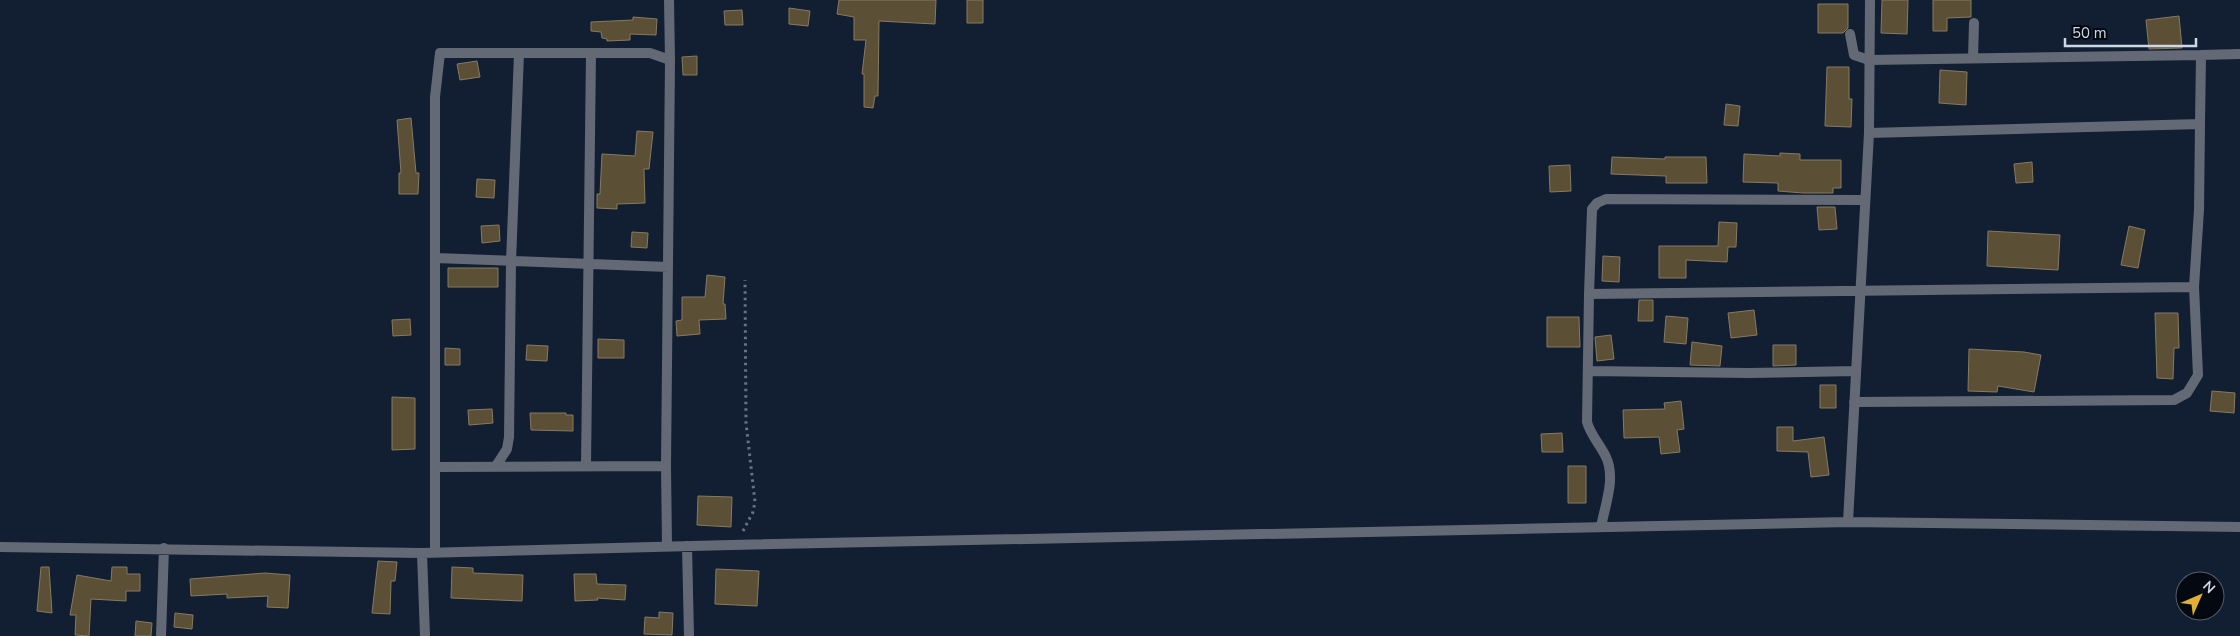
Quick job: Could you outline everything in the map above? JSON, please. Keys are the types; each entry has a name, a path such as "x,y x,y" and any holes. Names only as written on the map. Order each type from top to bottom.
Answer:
{"street":[{"path":"668,546 666,466 669,0"},
{"path":"1848,522 1859,290 1869,133 1870,0"},
{"path":"1973,58 1974,23"},
{"path":"1850,34 1854,55 1869,60 2240,54"},
{"path":"435,553 437,467 435,97 440,53 650,53 670,60"},
{"path":"496,466 507,449 509,437 518,53"},
{"path":"586,465 591,53"},
{"path":"1854,402 2174,400 2187,393 2198,375 2194,287 2199,210 2201,55"},
{"path":"1869,133 2200,124"},
{"path":"1601,527 1611,474 1605,454 1590,432 1587,422 1592,209 1597,202 1606,199 1864,200"},
{"path":"436,258 668,268"},
{"path":"1589,294 2194,287"},
{"path":"1588,371 1748,373 1856,371"},
{"path":"437,467 666,466"},
{"path":"0,548 164,548 435,553 668,546 1848,522 2240,527"},
{"path":"686,546 689,636"},
{"path":"161,636 164,548"},
{"path":"422,553 425,636"}],"path":[{"path":"731,545 750,521 755,502 746,423 745,280"}],"building":[{"path":"839,0 936,0 935,24 879,21 878,96 875,96 873,108 864,107 864,74 862,74 866,40 854,40 854,17 837,14"},
{"path":"967,0 983,0 983,23 967,23"},
{"path":"1882,0 1908,0 1907,34 1881,33"},
{"path":"1933,0 1971,0 1971,17 1947,18 1947,31 1933,31"},
{"path":"1818,4 1848,4 1848,28 1843,33 1818,33"},
{"path":"789,8 810,11 808,26 789,24"},
{"path":"742,10 743,25 725,25 724,11"},
{"path":"2179,16 2182,48 2149,49 2146,20"},
{"path":"633,17 657,19 656,35 630,34 630,40 607,41 607,39 602,38 601,32 591,31 591,22 633,20"},
{"path":"697,56 697,75 683,75 682,57"},
{"path":"477,61 480,77 460,80 457,64"},
{"path":"1827,67 1849,67 1849,99 1852,99 1851,127 1825,126"},
{"path":"1940,70 1967,72 1966,105 1939,103"},
{"path":"1726,104 1740,106 1738,126 1724,125"},
{"path":"411,118 416,173 419,173 418,194 399,194 399,173 401,173 397,120"},
{"path":"637,131 653,132 649,169 644,169 645,203 617,204 617,209 597,208 597,194 600,194 602,154 635,156"},
{"path":"1780,153 1800,154 1800,160 1841,160 1841,188 1833,188 1833,193 1803,193 1778,191 1778,183 1743,182 1744,154 1780,156"},
{"path":"1612,157 1665,159 1665,157 1706,157 1707,183 1666,183 1666,176 1611,174"},
{"path":"2032,162 2033,182 2016,183 2014,164"},
{"path":"1570,165 1571,191 1550,192 1549,166"},
{"path":"477,179 495,180 494,198 476,197"},
{"path":"1817,207 1835,207 1837,229 1819,230"},
{"path":"1719,222 1737,223 1736,247 1728,247 1727,262 1686,260 1686,278 1659,278 1659,246 1718,246"},
{"path":"499,225 500,241 482,243 481,226"},
{"path":"2129,226 2145,230 2138,268 2121,265"},
{"path":"1988,231 2060,235 2058,270 1987,266"},
{"path":"632,232 648,233 647,248 631,247"},
{"path":"1603,256 1620,257 1619,282 1602,281"},
{"path":"448,268 498,268 498,287 448,287"},
{"path":"707,275 725,277 723,304 725,304 726,319 699,320 700,334 677,336 676,321 682,320 682,297 705,297"},
{"path":"1639,300 1653,300 1653,321 1638,321"},
{"path":"1754,310 1757,335 1731,338 1728,313"},
{"path":"2155,313 2178,313 2179,348 2174,348 2173,379 2157,378"},
{"path":"1666,316 1688,318 1686,344 1664,342"},
{"path":"1547,317 1579,317 1580,347 1547,347"},
{"path":"410,319 411,335 393,336 392,320"},
{"path":"1611,335 1614,359 1597,361 1595,337"},
{"path":"598,339 624,340 624,358 598,358"},
{"path":"1692,342 1722,346 1720,366 1690,365"},
{"path":"527,345 548,346 547,361 526,360"},
{"path":"1773,345 1796,345 1796,365 1773,366"},
{"path":"445,348 460,349 460,365 445,365"},
{"path":"1969,349 2024,352 2041,355 2034,392 1998,386 1997,392 1968,391"},
{"path":"1820,385 1836,385 1836,408 1820,408"},
{"path":"2212,391 2235,393 2234,413 2210,411"},
{"path":"392,397 415,398 415,449 392,450"},
{"path":"1681,401 1684,429 1677,430 1680,452 1661,454 1659,437 1624,438 1623,410 1665,409 1664,403"},
{"path":"492,409 493,423 469,425 468,410"},
{"path":"530,413 566,413 566,415 573,415 573,431 531,430"},
{"path":"1777,427 1793,427 1793,441 1824,437 1829,475 1811,477 1808,452 1777,451"},
{"path":"1562,433 1563,452 1542,452 1541,434"},
{"path":"1568,466 1586,466 1586,503 1568,503"},
{"path":"698,496 732,497 731,527 697,525"},
{"path":"378,561 397,562 395,581 391,581 390,614 372,613"},
{"path":"41,567 49,567 52,613 37,611"},
{"path":"112,567 127,567 127,574 140,574 140,591 126,591 126,601 91,599 89,636 75,635 76,615 70,615 77,575 111,581"},
{"path":"452,567 473,568 473,573 523,575 522,601 451,598"},
{"path":"716,569 759,571 757,606 715,604"},
{"path":"265,573 290,575 288,608 267,607 268,596 227,598 227,594 191,596 190,579"},
{"path":"574,574 596,574 597,584 626,585 625,600 597,598 598,600 575,601"},
{"path":"659,612 673,613 672,635 644,634 645,617 659,618"},
{"path":"175,613 193,615 192,629 174,627"},
{"path":"136,621 152,623 151,636 135,636"}]}
